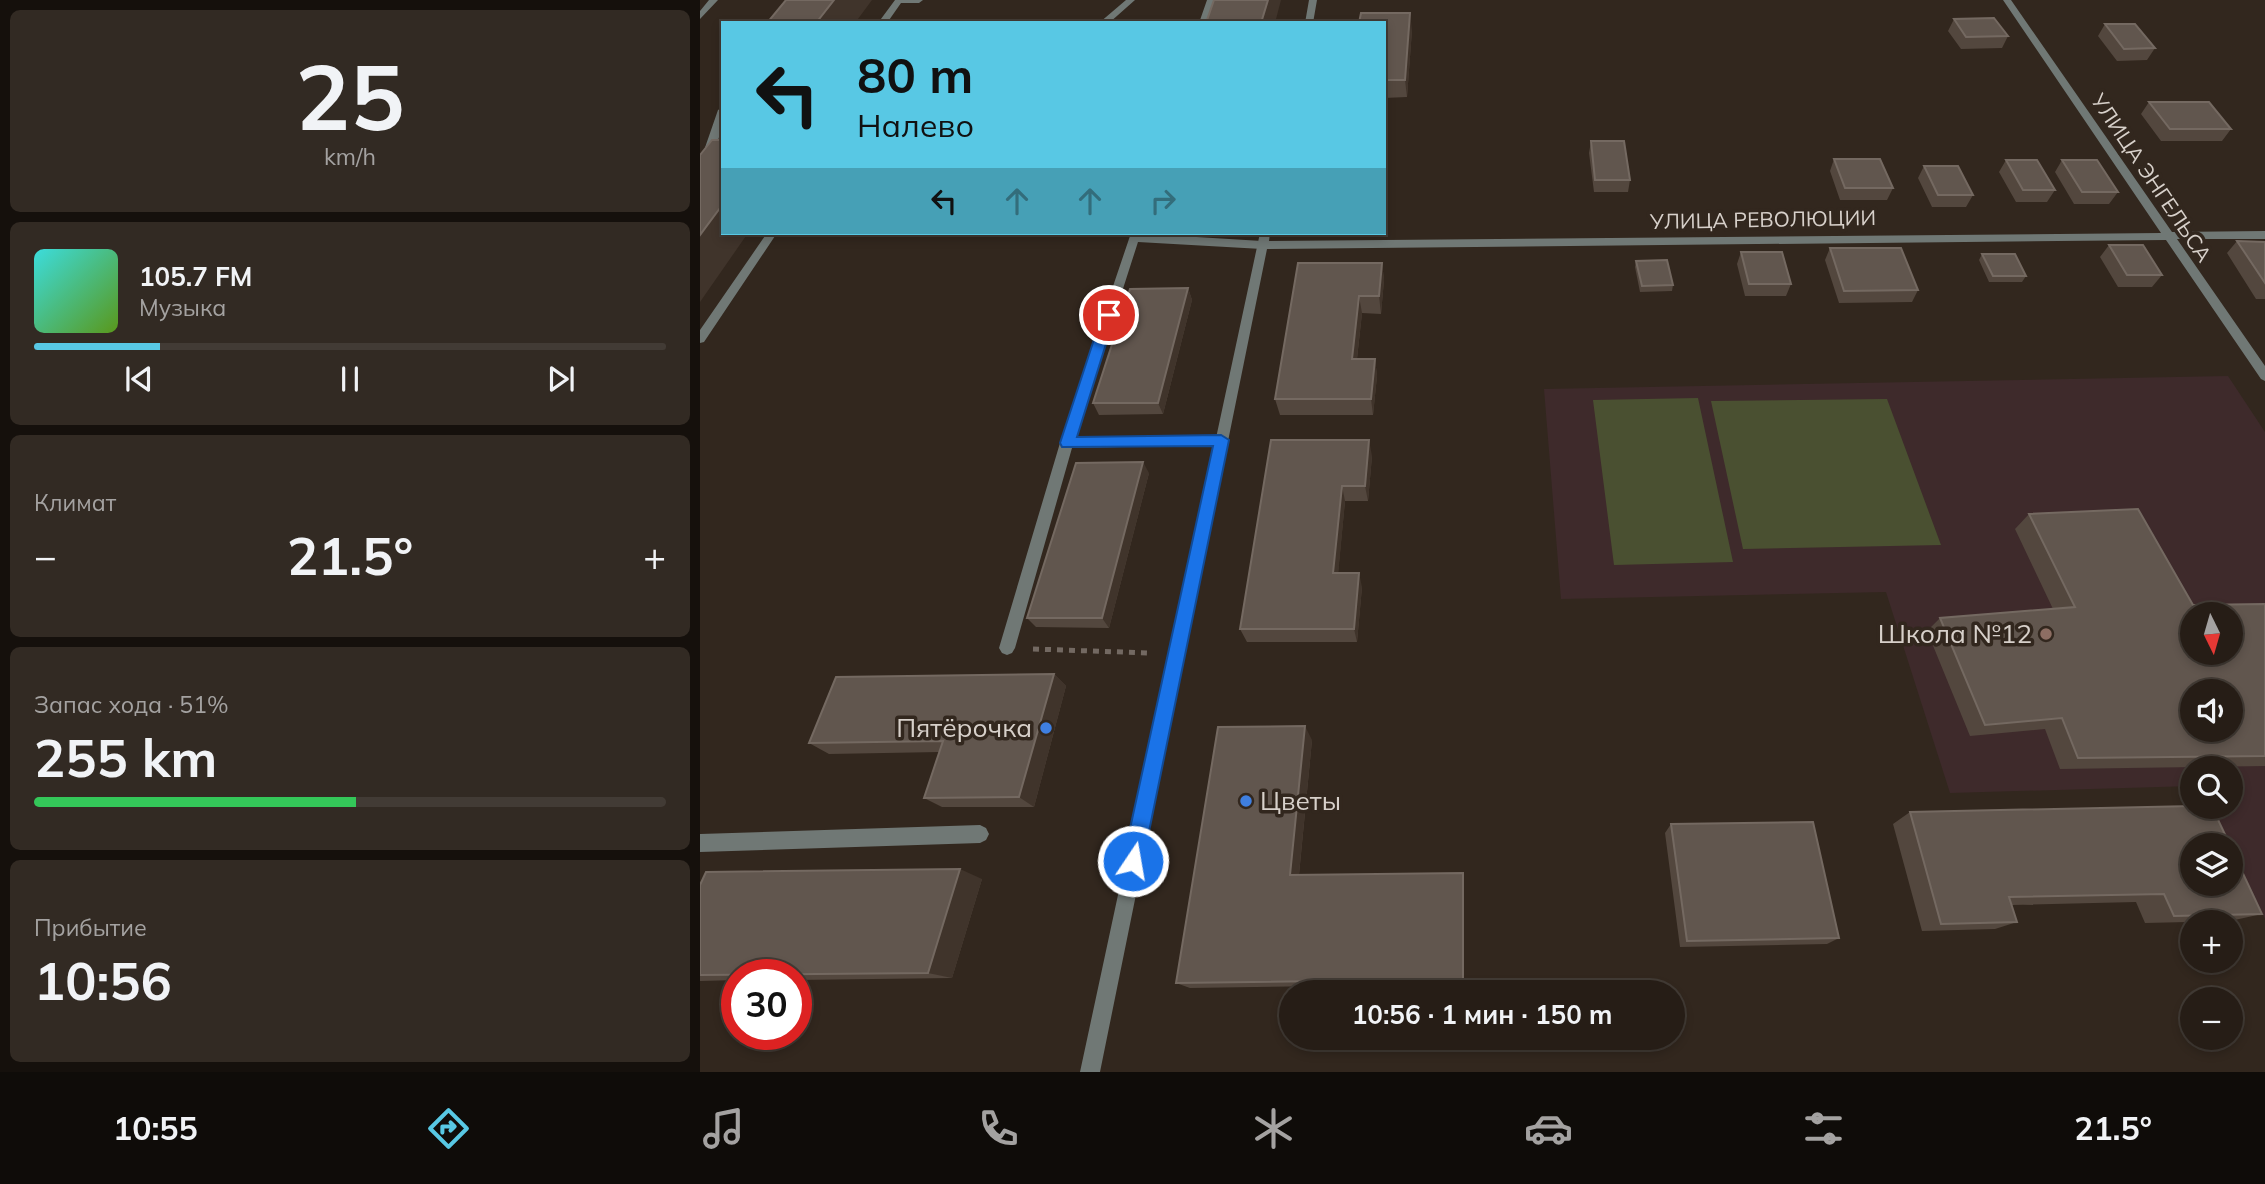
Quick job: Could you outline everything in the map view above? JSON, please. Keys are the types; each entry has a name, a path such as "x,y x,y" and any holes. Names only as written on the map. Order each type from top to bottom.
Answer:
{"street":[{"path":"700,16 715,0"},
{"path":"883,21 899,0 919,0"},
{"path":"1105,21 1131,0"},
{"path":"1204,21 1211,0"},
{"path":"1309,21 1313,0"},
{"name":"УЛИЦА ЭНГЕЛЬСА","path":"2007,0 2265,376"},
{"path":"700,170 721,115"},
{"path":"703,161 721,153"},
{"path":"700,339 771,235"},
{"name":"УЛИЦА РЕВОЛЮЦИИ","path":"1135,236 1264,239 2265,235"},
{"path":"1006,648 1067,443 1135,236"},
{"path":"1090,1072 1264,239"},
{"path":"1067,443 1221,440"},
{"path":"700,843 980,834"}],"path":[{"path":"1006,648 1176,653"}],"shaded area":[{"name":"Школа №12","path":"2228,376 2265,432 2265,919 2243,873 2243,833 2224,833 2217,819 2243,819 2243,756 2180,756 2180,786 1950,793 1886,592 1561,599 1544,389"}],"green space":[{"path":"1698,398 1733,562 1614,565 1593,400"},
{"path":"1887,399 1941,545 1743,549 1711,401"}],"building":[{"path":"786,0 834,0 818,21 769,21"},
{"path":"1214,0 1268,0 1262,21 1207,21"},
{"path":"1361,13 1410,13 1405,80 1386,80 1386,21 1359,21"},
{"path":"1994,18 2008,36 1966,37 1954,19"},
{"path":"2105,24 2135,24 2155,48 2124,49"},
{"path":"2149,102 2209,102 2231,129 2170,129"},
{"path":"712,140 721,140 721,207 700,235 700,155"},
{"path":"1591,141 1624,141 1630,180 1595,180"},
{"path":"1834,159 1880,159 1893,188 1845,188"},
{"path":"2006,160 2037,160 2055,190 2023,190"},
{"path":"2062,160 2097,160 2118,192 2082,192"},
{"path":"1924,166 1958,166 1973,195 1938,195"},
{"path":"2237,241 2265,242 2265,283"},
{"path":"2109,245 2143,245 2162,275 2127,275"},
{"path":"1830,248 1901,248 1918,290 1844,291"},
{"path":"1741,252 1782,252 1791,284 1749,284"},
{"path":"1982,254 2015,254 2026,276 1993,276"},
{"path":"1667,260 1673,285 1642,286 1636,261"},
{"path":"1298,263 1382,263 1379,296 1359,296 1352,359 1375,359 1371,399 1275,399"},
{"path":"1188,288 1158,403 1093,403 1130,289"},
{"path":"1271,440 1369,440 1365,486 1342,486 1333,573 1359,573 1354,629 1240,629"},
{"path":"1143,462 1102,618 1027,618 1076,463"},
{"path":"2138,509 2191,602 2180,602 2180,665 2244,665 2244,604 2265,604 2265,756 2078,758 2062,718 1985,725 1940,618 2075,607 2029,514"},
{"path":"1054,674 1019,797 924,798 943,741 809,743 836,677"},
{"path":"1305,726 1290,875 1463,873 1463,979 1176,983 1218,727"},
{"path":"2180,806 2180,819 2218,819 2224,833 2180,833 2180,896 2243,896 2243,874 2262,914 2243,914 2243,910 2180,910 2180,916 2174,916 2164,894 2009,897 2017,922 1941,924 1910,812"},
{"path":"1813,822 1839,938 1687,941 1671,824"},
{"path":"960,869 928,973 812,974 812,959 721,959 721,975 700,975 700,885 706,872"}],"place":[{"name":"Школа №12","path":"2046,634"},
{"name":"Пятёрочка","path":"1046,728"},
{"name":"Цветы","path":"1246,801"}],"route":[{"path":"1109,315 1067,443 1221,440 1133,861"}]}
